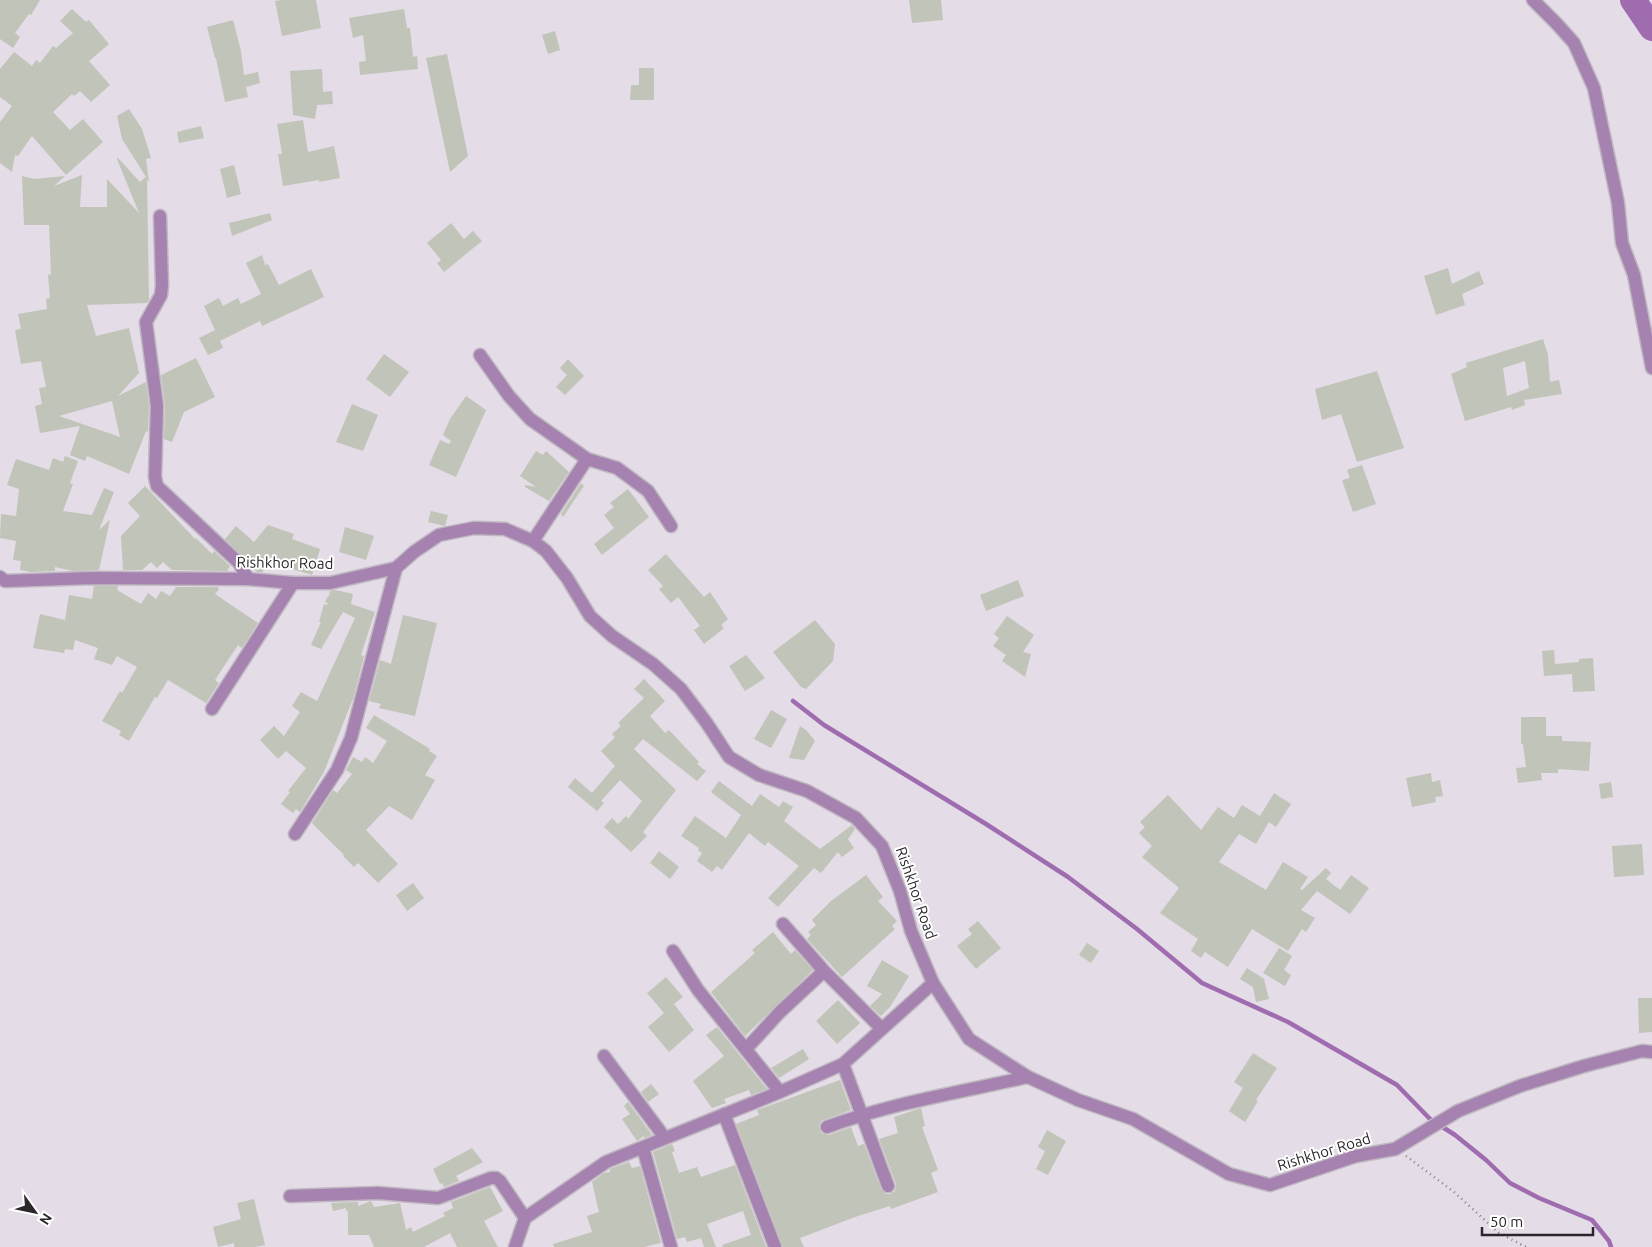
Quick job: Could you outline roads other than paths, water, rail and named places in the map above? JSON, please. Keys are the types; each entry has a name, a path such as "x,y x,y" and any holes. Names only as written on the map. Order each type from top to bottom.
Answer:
{"street":[{"path":"1533,0 1574,43 1594,88 1618,203 1622,244 1634,274 1652,368"},
{"path":"160,216 161,295 146,322 157,406 155,477 157,486 239,563 248,579"},
{"path":"480,355 509,396 530,419 587,459 617,468 648,490 671,526"},
{"path":"533,541 587,459"},
{"name":"Rishkhor Road","path":"2,583 92,578 248,579 293,583 330,583 396,568 414,552 439,535 474,528 505,529 533,541 546,550 567,578 590,616 612,636 654,664 681,689 706,722 728,757 759,775 807,791 856,818 882,846 900,891 911,931 933,983 969,1039 1028,1078 1078,1100 1133,1118 1229,1174 1270,1185 1356,1156 1395,1149 1458,1111 1520,1086 1642,1051 1652,1052"},
{"path":"295,834 337,770 351,738 396,568"},
{"path":"212,709 293,583"},
{"path":"783,924 824,972 882,1028"},
{"path":"673,951 698,990 780,1092"},
{"path":"746,1049 780,1012 824,972"},
{"path":"515,1247 525,1218 606,1162 780,1092 843,1064 933,983"},
{"path":"604,1056 665,1138"},
{"path":"843,1064 888,1186"},
{"path":"827,1127 862,1114 913,1101 1028,1078"},
{"path":"724,1114 775,1247"},
{"path":"643,1148 671,1247"},
{"path":"290,1196 378,1194 438,1198 491,1178 496,1178 525,1218"}],"waterway":[{"path":"1633,0 1652,28"},
{"path":"793,701 824,725 986,824 1068,877 1137,929 1202,983 1288,1022 1397,1085 1430,1119 1455,1135 1486,1160 1510,1183 1539,1198 1592,1220 1609,1241 1611,1247"}]}
